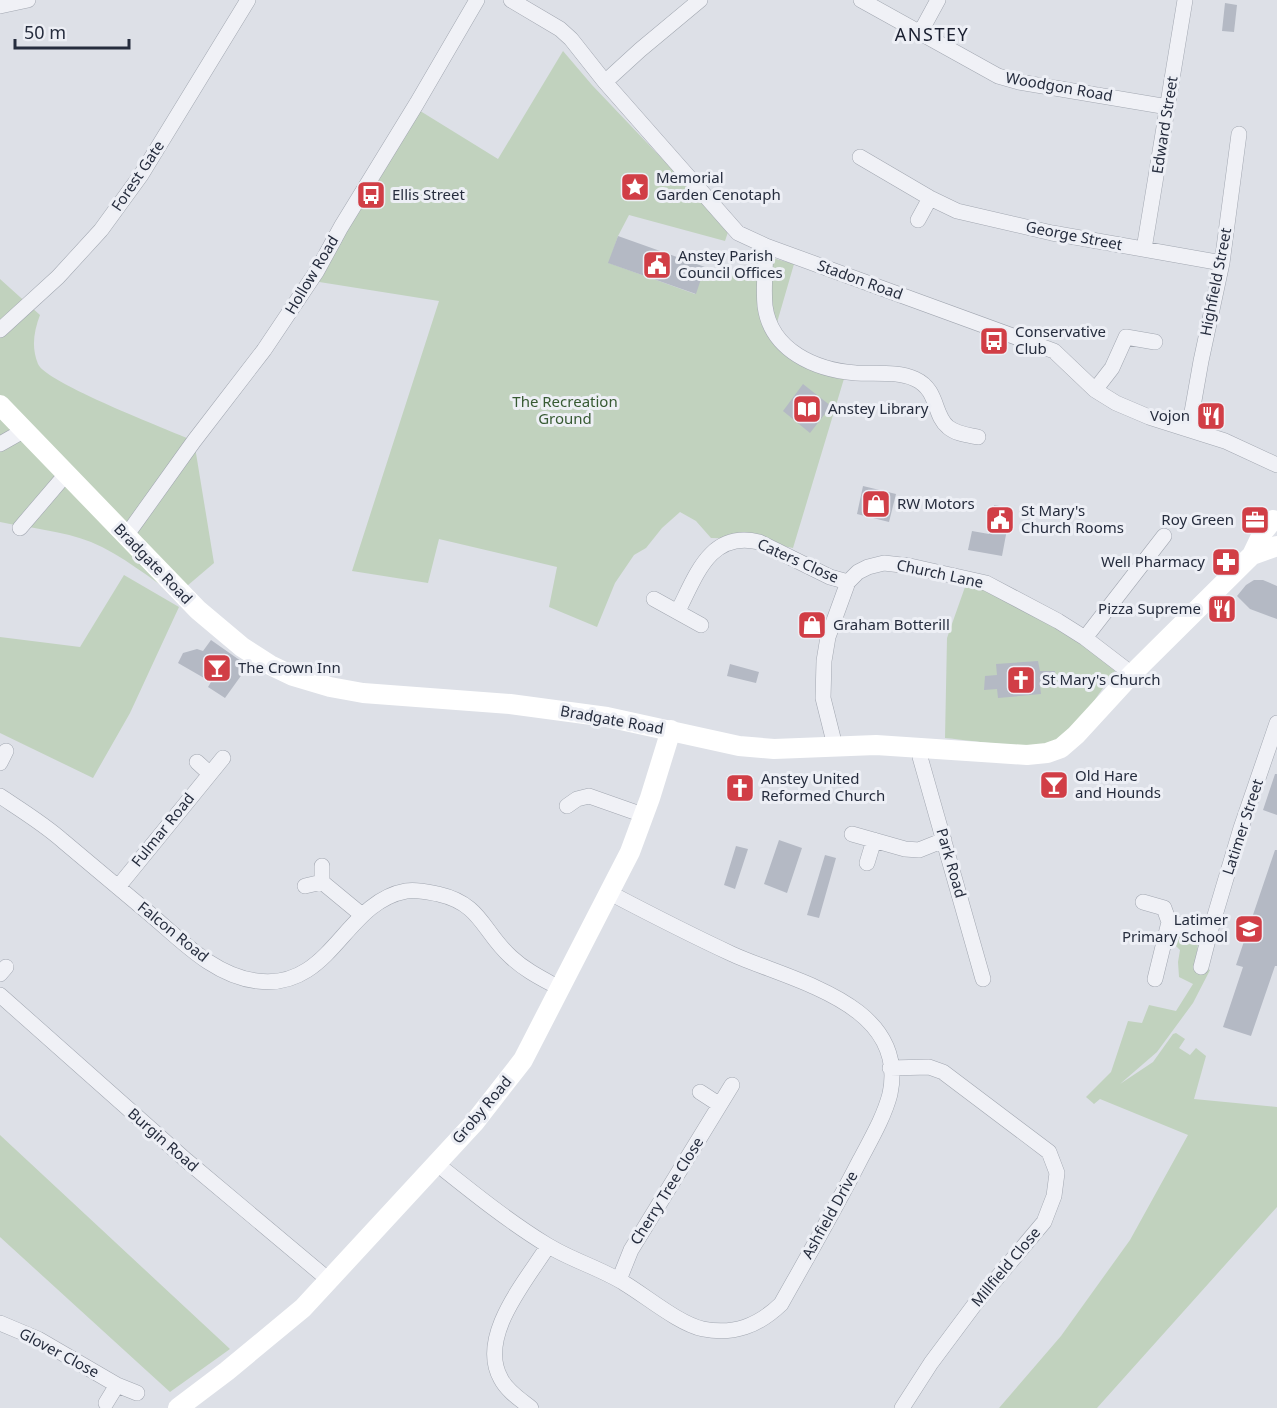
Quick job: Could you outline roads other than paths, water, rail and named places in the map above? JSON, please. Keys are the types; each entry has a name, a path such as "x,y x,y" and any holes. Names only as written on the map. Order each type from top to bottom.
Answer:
{"street":[{"path":"0,6 28,0"},
{"name":"Forest Gate","path":"0,330 58,277 100,230 141,175 248,0"},
{"name":"Hollow Road","path":"126,536 194,441 264,350 317,271 477,0"},
{"name":"Stadon Road","path":"511,0 560,29 571,39 605,82 738,232 766,246 1054,351 1095,390 1116,403 1225,441 1276,466"},
{"path":"605,82 700,0"},
{"name":"Woodgon Road","path":"861,0 998,76 1168,107"},
{"path":"920,33 938,0"},
{"name":"Edward Street","path":"1144,249 1185,0"},
{"name":"Highfield Street","path":"1189,429 1222,263 1239,135"},
{"name":"George Street","path":"860,157 957,211 1052,233 1222,263"},
{"path":"918,220 930,198"},
{"path":"766,246 765,306 774,333 786,347 796,356 836,372 898,374 916,379 928,388 947,427 962,434 978,437"},
{"path":"1095,390 1112,368 1126,337 1155,342"},
{"name":"Bradgate Road","path":"0,405 198,610 242,647 293,676 330,687 363,693 510,704 607,717 739,746 774,749 835,746 920,747 1027,754 1047,753 1061,748 1252,555 1263,532 1276,522"},
{"path":"0,444 24,431"},
{"path":"20,528 68,473"},
{"path":"1085,638 1164,536"},
{"name":"Caters Close","path":"678,611 705,559 723,544 736,540 748,539 759,542 830,577 848,582"},
{"name":"Bradgate Road","path":"1252,555 1277,546"},
{"name":"Church Lane","path":"848,582 858,572 884,563 928,569 986,583 1052,617 1085,638 1132,674"},
{"path":"835,746 824,698 824,661 828,637 848,582"},
{"path":"654,599 701,625"},
{"name":"Latimer Street","path":"1201,967 1241,828 1277,723"},
{"name":"Groby Road","path":"178,1408 295,1315 330,1281 474,1123 523,1060 630,852 671,730"},
{"name":"Park Road","path":"920,747 920,757 983,979"},
{"name":"Fulmar Road","path":"118,887 209,773 224,758"},
{"path":"197,762 209,773"},
{"name":"Falcon Road","path":"0,796 61,838 205,960 234,975 257,981 274,981 309,969 325,957 362,915 385,897 408,890 452,897 471,908 510,956 529,973 561,989"},
{"path":"567,806 577,799 589,796 644,815"},
{"path":"852,834 905,849 919,850 944,840"},
{"path":"867,863 874,840"},
{"path":"322,866 322,882"},
{"path":"305,886 322,882"},
{"path":"322,882 362,915"},
{"name":"Ashfield Drive","path":"437,1164 495,1210 548,1246 619,1280 682,1321 700,1329 719,1331 756,1324 781,1304 871,1140 889,1096 891,1068 888,1052 882,1038 871,1024 825,991 734,955 610,893"},
{"path":"1143,902 1164,908 1169,922 1155,979"},
{"path":"1169,922 1210,932"},
{"name":"Burgin Road","path":"0,995 187,1161 330,1281"},
{"name":"Millfield Close","path":"891,1068 929,1067 944,1072 1049,1152 1057,1173 1054,1196 1044,1222 975,1304 931,1363 902,1408"},
{"name":"Cherry Tree Close","path":"619,1280 631,1250 732,1085"},
{"path":"700,1092 720,1105"},
{"path":"531,1408 501,1380 494,1352 500,1322 548,1246"},
{"name":"Glover Close","path":"0,1323 38,1339 117,1385 137,1393"},
{"name":"Glover Close","path":"106,1403 117,1385"}],"place":[{"name":"Memorial Garden Cenotaph","path":"635,187"},
{"name":"Ellis Street","path":"371,195"},
{"name":"Anstey Parish Council Offices","path":"657,265"},
{"name":"Conservative Club","path":"994,341"},
{"name":"Anstey Library","path":"807,409"},
{"name":"Vojon","path":"1211,416"},
{"name":"RW Motors","path":"876,504"},
{"name":"St Mary's Church Rooms","path":"1000,520"},
{"name":"Roy Green","path":"1255,520"},
{"name":"Well Pharmacy","path":"1226,562"},
{"name":"Pizza Supreme","path":"1222,609"},
{"name":"Graham Botterill","path":"812,625"},
{"name":"The Crown Inn","path":"217,668"},
{"name":"St Mary's Church","path":"1021,680"},
{"name":"Old Hare and Hounds","path":"1054,785"},
{"name":"Anstey United Reformed Church","path":"740,788"},
{"name":"Latimer Primary School","path":"1249,929"}],"district":[{"name":"ANSTEY","path":"932,35"}],"park label":[{"name":"The Recreation Ground","path":"565,410"}]}
